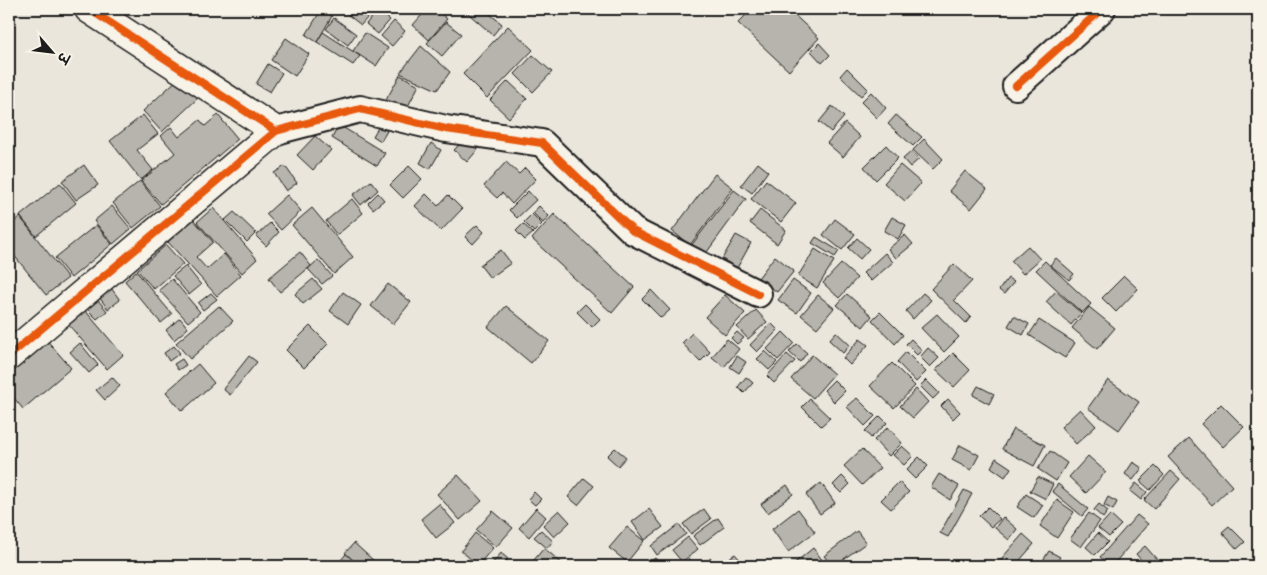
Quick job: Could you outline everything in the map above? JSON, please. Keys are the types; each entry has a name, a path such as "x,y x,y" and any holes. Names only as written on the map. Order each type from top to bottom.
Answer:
{"street":[{"path":"89,9 276,130"},
{"path":"1016,86 1102,9"},
{"path":"9,356 276,130 360,109 446,129 542,143 633,231 758,294"}],"building":[{"path":"345,9 375,9 361,25 343,11"},
{"path":"427,9 436,9 447,19 429,40 413,25"},
{"path":"463,9 484,9 502,24 493,35"},
{"path":"752,9 788,9 819,38 789,71 738,23"},
{"path":"321,10 332,16 317,42 306,35"},
{"path":"378,10 390,20 378,34 366,24"},
{"path":"334,18 356,34 348,45 326,29"},
{"path":"394,21 405,31 392,46 381,36"},
{"path":"446,22 461,34 442,56 427,43"},
{"path":"508,26 533,50 487,98 463,74"},
{"path":"323,32 360,56 353,65 317,42"},
{"path":"365,33 388,48 376,66 353,51"},
{"path":"286,38 309,54 295,76 271,60"},
{"path":"819,43 830,55 822,63 811,51"},
{"path":"421,46 450,72 437,90 400,73"},
{"path":"533,55 552,72 533,92 515,74"},
{"path":"268,64 282,73 270,92 256,84"},
{"path":"847,68 868,89 861,96 840,76"},
{"path":"400,75 419,85 406,110 386,100"},
{"path":"179,78 198,98 162,132 143,111"},
{"path":"508,81 527,99 509,118 490,100"},
{"path":"871,92 886,108 877,118 861,102"},
{"path":"832,106 844,117 831,132 819,122"},
{"path":"143,115 158,134 137,150 153,170 141,180 110,141"},
{"path":"218,115 238,139 161,204 141,181 175,153 161,136 171,127 179,137 200,120 205,126"},
{"path":"896,115 922,137 913,146 888,124"},
{"path":"845,123 860,137 843,157 827,143"},
{"path":"339,125 385,153 377,166 332,138"},
{"path":"379,126 387,131 381,141 373,136"},
{"path":"315,136 331,150 313,170 297,155"},
{"path":"468,136 480,147 467,162 454,150"},
{"path":"924,139 943,159 933,169 913,150"},
{"path":"431,143 441,150 430,169 420,163"},
{"path":"886,145 898,158 876,180 864,167"},
{"path":"912,151 919,159 910,167 903,159"},
{"path":"506,162 519,174 525,168 536,179 512,204 502,193 497,198 484,186"},
{"path":"758,163 768,171 752,193 741,185"},
{"path":"84,165 98,185 76,200 62,181"},
{"path":"900,165 921,183 905,201 884,183"},
{"path":"285,166 297,183 286,191 274,173"},
{"path":"409,166 422,179 403,198 390,185"},
{"path":"965,171 987,189 971,209 949,191"},
{"path":"715,174 733,188 690,245 672,231"},
{"path":"766,180 796,203 781,222 751,199"},
{"path":"140,181 160,206 133,228 113,203"},
{"path":"371,181 378,190 361,205 353,195"},
{"path":"60,183 76,203 36,236 20,216"},
{"path":"734,190 746,199 704,256 691,246"},
{"path":"528,191 536,200 517,218 509,210"},
{"path":"378,193 384,200 373,209 368,203"},
{"path":"426,194 438,206 448,195 462,209 441,231 415,206"},
{"path":"287,195 301,211 281,230 266,214"},
{"path":"352,199 363,213 337,235 326,221"},
{"path":"112,206 131,229 113,244 94,221"},
{"path":"539,206 549,216 543,223 533,213"},
{"path":"213,208 257,259 242,273 197,222"},
{"path":"312,208 353,257 334,274 292,225"},
{"path":"760,210 786,230 777,244 750,223"},
{"path":"234,212 256,233 247,242 225,220"},
{"path":"532,214 542,224 534,232 524,222"},
{"path":"554,214 634,287 612,313 532,239"},
{"path":"20,217 68,278 46,295 9,249 9,226"},
{"path":"892,217 906,225 898,239 884,231"},
{"path":"193,219 213,242 196,257 207,269 224,254 241,275 217,296 168,242"},
{"path":"835,219 855,234 842,250 823,235"},
{"path":"270,223 279,232 266,246 256,236"},
{"path":"523,224 533,233 525,240 516,231"},
{"path":"96,225 112,244 71,278 55,258"},
{"path":"477,225 484,232 473,244 465,236"},
{"path":"736,235 751,243 737,268 722,259"},
{"path":"905,235 913,244 896,258 888,249"},
{"path":"816,237 839,251 835,257 812,243"},
{"path":"857,238 869,249 860,259 848,248"},
{"path":"166,245 183,264 154,289 137,270"},
{"path":"1028,246 1040,259 1023,274 1011,261"},
{"path":"815,249 834,261 817,288 798,276"},
{"path":"501,250 511,263 490,278 480,265"},
{"path":"300,252 311,266 280,292 269,278"},
{"path":"885,253 893,262 871,281 863,273"},
{"path":"775,256 794,271 777,292 758,278"},
{"path":"1056,258 1074,274 1069,280 1050,265"},
{"path":"318,260 332,276 322,284 308,269"},
{"path":"1045,261 1091,304 1082,313 1036,270"},
{"path":"841,264 857,278 839,298 823,283"},
{"path":"954,264 972,281 954,300 971,317 966,323 931,289"},
{"path":"186,266 201,285 189,295 173,276"},
{"path":"136,271 172,314 161,323 125,281"},
{"path":"1124,276 1138,289 1116,312 1102,298"},
{"path":"1008,278 1014,282 1004,294 999,290"},
{"path":"172,279 200,312 188,322 159,290"},
{"path":"313,279 322,289 303,304 295,294"},
{"path":"793,280 811,293 797,313 778,300"},
{"path":"388,284 411,302 393,324 371,306"},
{"path":"111,288 120,300 108,309 99,297"},
{"path":"651,290 670,310 661,318 642,299"},
{"path":"1056,291 1081,313 1071,325 1046,302"},
{"path":"343,292 361,305 348,324 330,311"},
{"path":"211,293 217,299 203,310 198,303"},
{"path":"923,293 931,300 913,319 906,311"},
{"path":"847,294 872,316 863,327 837,305"},
{"path":"725,295 745,313 725,335 705,317"},
{"path":"818,295 834,308 817,328 801,315"},
{"path":"97,299 107,311 97,319 86,308"},
{"path":"585,304 600,319 592,327 577,312"},
{"path":"219,306 233,321 190,359 176,343"},
{"path":"506,306 549,341 531,363 488,327"},
{"path":"1089,307 1115,328 1097,349 1072,328"},
{"path":"83,308 123,355 107,369 67,323"},
{"path":"756,310 767,322 748,339 737,327"},
{"path":"880,312 903,335 895,344 872,320"},
{"path":"937,314 959,337 944,352 921,328"},
{"path":"1014,316 1029,324 1023,335 1008,326"},
{"path":"180,318 188,328 174,340 166,330"},
{"path":"1039,320 1075,343 1065,358 1029,335"},
{"path":"771,323 778,330 757,352 750,345"},
{"path":"310,326 328,344 304,368 286,350"},
{"path":"737,332 744,338 737,344 731,338"},
{"path":"783,332 794,343 778,360 767,349"},
{"path":"836,332 850,345 843,353 829,340"},
{"path":"692,333 710,352 700,362 682,343"},
{"path":"45,338 71,368 23,409 9,392 9,370"},
{"path":"727,339 739,349 724,367 712,357"},
{"path":"860,339 868,345 850,365 843,358"},
{"path":"911,339 922,350 917,355 906,344"},
{"path":"80,343 98,365 89,373 70,352"},
{"path":"797,344 807,353 800,362 789,352"},
{"path":"174,346 180,353 169,361 164,353"},
{"path":"928,348 939,358 930,367 920,357"},
{"path":"765,351 777,362 769,370 757,359"},
{"path":"906,352 926,372 916,382 897,362"},
{"path":"953,353 970,370 954,387 936,370"},
{"path":"787,354 795,361 774,383 767,376"},
{"path":"812,355 834,374 813,398 791,379"},
{"path":"249,356 257,362 230,395 223,389"},
{"path":"737,356 746,362 739,373 730,367"},
{"path":"182,359 186,365 178,370 174,364"},
{"path":"892,363 915,386 894,408 870,386"},
{"path":"198,364 214,383 182,411 166,392"},
{"path":"112,377 120,386 105,400 96,390"},
{"path":"746,377 753,383 744,393 738,387"},
{"path":"834,380 845,391 834,402 824,390"},
{"path":"926,380 939,393 933,399 920,386"},
{"path":"1108,380 1139,402 1119,430 1088,408"},
{"path":"978,386 994,394 989,404 973,395"},
{"path":"916,389 928,402 913,418 900,406"},
{"path":"857,398 875,416 865,426 847,407"},
{"path":"810,399 830,418 821,426 802,407"},
{"path":"948,399 960,412 953,419 941,406"},
{"path":"1221,404 1244,427 1223,447 1201,424"},
{"path":"1080,409 1096,426 1076,444 1061,427"},
{"path":"880,416 887,423 871,438 865,431"},
{"path":"888,427 902,443 889,456 874,440"},
{"path":"1013,429 1045,445 1034,466 1002,449"},
{"path":"1189,438 1232,486 1212,505 1168,457"},
{"path":"960,445 979,455 971,470 952,460"},
{"path":"902,446 913,456 904,465 893,455"},
{"path":"615,448 626,457 618,466 607,456"},
{"path":"862,449 880,468 862,485 844,466"},
{"path":"1050,451 1067,463 1056,481 1038,469"},
{"path":"1088,456 1106,472 1086,493 1069,477"},
{"path":"919,457 928,466 915,479 906,470"},
{"path":"996,458 1011,468 1005,477 991,467"},
{"path":"1133,462 1142,468 1133,480 1125,474"},
{"path":"1155,466 1164,475 1150,490 1140,481"},
{"path":"1171,471 1180,479 1154,509 1144,500"},
{"path":"939,474 959,486 950,500 931,487"},
{"path":"458,475 482,501 460,520 437,494"},
{"path":"842,476 850,484 841,493 833,485"},
{"path":"1038,477 1053,484 1046,499 1030,491"},
{"path":"584,478 594,486 578,505 568,497"},
{"path":"899,482 909,492 891,509 881,500"},
{"path":"821,483 835,503 820,514 806,495"},
{"path":"1136,483 1147,492 1141,500 1130,491"},
{"path":"1058,484 1088,509 1082,516 1052,491"},
{"path":"787,485 793,494 768,513 761,504"},
{"path":"964,490 972,494 948,537 940,533"},
{"path":"534,492 541,499 535,505 528,499"},
{"path":"1026,494 1043,505 1034,518 1017,507"},
{"path":"1108,497 1117,502 1113,510 1104,505"},
{"path":"1057,500 1074,512 1057,538 1040,526"},
{"path":"439,504 455,523 436,538 421,519"},
{"path":"1099,504 1108,511 1103,518 1094,510"},
{"path":"988,507 1000,519 991,527 979,516"},
{"path":"536,508 546,517 529,537 519,528"},
{"path":"649,509 663,527 645,540 632,522"},
{"path":"704,509 711,519 691,534 683,524"},
{"path":"798,509 815,532 788,552 772,529"},
{"path":"559,510 570,522 554,537 543,525"},
{"path":"493,511 513,528 496,547 476,530"},
{"path":"1089,513 1100,521 1081,547 1070,539"},
{"path":"1110,515 1121,525 1109,537 1098,528"},
{"path":"1137,515 1148,524 1111,566 1100,557"},
{"path":"1003,517 1017,529 1009,540 995,528"},
{"path":"718,518 724,527 700,545 693,536"},
{"path":"679,524 686,534 657,555 651,546"},
{"path":"1229,526 1245,542 1237,549 1222,532"},
{"path":"627,527 644,541 627,562 609,548"},
{"path":"541,530 553,541 547,548 534,537"},
{"path":"857,531 866,543 832,566 824,556"},
{"path":"475,533 493,548 478,565 461,551"},
{"path":"1098,533 1108,542 1095,555 1086,547"},
{"path":"1023,534 1034,544 1015,566 995,566"},
{"path":"688,537 698,549 682,562 672,550"},
{"path":"354,543 374,561 369,566 360,566 345,553"},
{"path":"1145,546 1160,563 1156,566 1146,566 1136,554"},
{"path":"544,548 564,565 529,566"},
{"path":"813,548 823,561 816,566 791,566"},
{"path":"1049,551 1060,557 1054,566 1048,566 1042,562"},
{"path":"501,553 508,559 502,566 490,566"},
{"path":"346,554 360,566 336,566"},
{"path":"735,554 744,564 741,566 724,566 722,563"},
{"path":"655,558 662,566 645,566"},
{"path":"711,558 717,566 702,565"}],"cycle path":[{"path":"9,356 276,131 89,9"},
{"path":"1016,86 1102,9"},
{"path":"276,131 360,109 446,129 542,143 633,231 758,294"}]}
